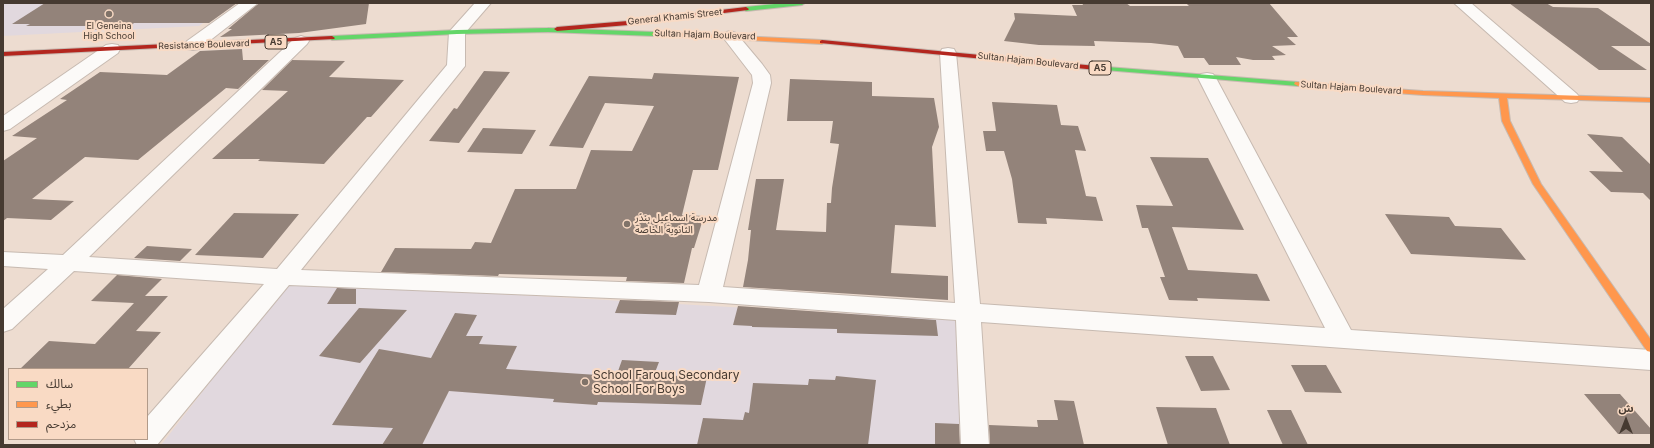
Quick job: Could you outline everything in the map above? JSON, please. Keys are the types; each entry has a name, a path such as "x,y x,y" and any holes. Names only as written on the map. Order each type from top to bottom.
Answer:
{"main road":[{"name":"General Khamis Street","path":"548,30 802,3"},
{"name":"Resistance Boulevard","path":"3,54 301,41 457,32 548,30"},
{"name":"Sultan Hajam Boulevard","path":"548,30 730,36 814,41 1207,78 1423,93 1651,100"},
{"path":"1503,96 1506,121 1537,184 1651,348"}],"street":[{"path":"192,46 250,3"},
{"path":"148,436 283,277 456,66 457,32 483,3"},
{"path":"1462,3 1571,98"},
{"path":"709,294 762,83 761,75 730,36"},
{"path":"3,323 69,263 301,41"},
{"path":"3,125 112,49"},
{"path":"948,53 968,312 975,445"},
{"path":"1207,78 1343,339"},
{"path":"3,259 283,277 709,294 1651,360"}],"shaded area":[{"name":"El Geneina High School","path":"3,3 230,3 199,26 3,36"},
{"name":"School Farouq Secondary School For Boys","path":"288,282 960,320 959,445 161,445"}],"building":[{"name":"El Geneina High School","path":"45,3 237,3 209,23 134,23 128,28 95,30 99,26 26,26 30,24 12,24"},
{"path":"259,3 369,3 366,24 299,33 220,37 232,29 228,29"},
{"path":"1082,3 1126,3 1130,6 1189,6 1186,3 1269,3 1298,37 1287,37 1296,45 1272,46 1286,55 1272,56 1275,60 1253,60 1236,57 1241,65 1209,65 1204,58 1184,58 1178,46 1151,43 1094,41 1095,46 1039,45 1004,41 1015,19 1014,13 1077,16 1072,5 1083,5"},
{"path":"1509,3 1546,3 1553,7 1598,8 1651,44 1651,46 1611,46 1647,70 1599,70"},
{"path":"242,49 243,60 269,60 238,89 226,88 138,160 85,157 32,199 74,201 51,220 7,218 3,221 3,161 37,138 12,136 67,100 60,99 100,72 167,75 200,51"},
{"path":"292,60 345,61 329,77 404,80 371,117 367,117 324,164 258,161 260,159 212,159 288,91 262,90"},
{"path":"484,71 510,72 459,143 429,141 454,108 457,109"},
{"path":"654,73 739,77 718,170 693,170 682,215 704,216 694,248 692,248 684,283 626,281 627,277 499,274 498,276 381,272 395,248 471,249 475,242 491,243 515,189 576,189 591,150 632,151 654,106 605,103 583,148 549,146 589,76 652,79"},
{"path":"790,79 872,82 872,96 934,98 939,127 932,147 936,227 895,225 891,273 948,276 948,300 743,287 751,230 748,230 756,179 784,179 776,230 826,232 827,203 831,203 839,144 830,143 833,121 787,121"},
{"path":"992,102 1057,105 1061,125 1078,126 1086,151 1075,150 1086,196 1096,197 1103,221 1046,218 1047,224 1018,223 1012,179 1004,151 986,151 983,131 996,131"},
{"path":"483,128 536,130 522,154 467,152"},
{"path":"1587,134 1622,137 1651,165 1651,201 1643,193 1611,192 1589,171 1623,172"},
{"path":"1150,157 1208,158 1244,230 1172,227 1188,270 1257,274 1270,301 1197,298 1198,301 1169,300 1160,277 1165,277 1148,228 1142,228 1136,205 1173,206"},
{"path":"234,213 299,214 263,258 195,255"},
{"path":"1385,214 1449,217 1455,226 1501,228 1526,260 1411,254"},
{"path":"147,246 192,249 180,261 134,258"},
{"path":"117,275 162,279 145,296 168,296 136,331 161,332 129,368 21,368 49,341 95,344 134,303 91,301"},
{"path":"337,288 356,289 356,304 327,304"},
{"path":"620,300 679,302 676,315 615,313"},
{"path":"738,306 936,320 938,336 837,333 837,329 752,327 733,325"},
{"path":"359,308 407,310 360,363 319,356"},
{"path":"455,313 477,315 466,336 483,336 479,344 517,346 506,369 613,376 614,374 617,374 622,360 659,362 654,375 707,377 701,405 598,402 597,405 553,402 554,399 449,391 422,445 382,445 393,428 332,425 379,349 431,358"},
{"path":"1185,356 1213,356 1230,390 1201,391"},
{"path":"1291,365 1326,365 1342,393 1305,392"},
{"path":"836,376 876,380 868,445 697,445 703,418 743,420 745,412 749,413 753,383 808,385 809,379 835,380"},
{"path":"1584,394 1620,394 1651,429 1651,434 1618,434"},
{"path":"1054,400 1074,401 1084,445 990,445 989,425 1038,427 1037,420 1058,420"},
{"path":"1156,407 1216,408 1230,445 1168,445"},
{"path":"1267,410 1291,410 1308,445 1283,445"},
{"path":"935,423 959,424 960,445 935,445"}],"traffic: fast":[{"path":"746,9 802,3"},
{"path":"332,38 457,32 548,30 655,34"},
{"path":"1107,69 1298,84"}],"traffic: slow":[{"path":"655,34 822,42"},
{"path":"1298,84 1423,93 1651,100"},
{"path":"1503,96 1506,121 1537,184 1651,348"}],"traffic: jam":[{"path":"557,29 628,23 746,9"},
{"path":"3,54 332,38"},
{"path":"822,42 1107,69"}],"place":[{"name":"El Geneina High School","path":"109,14"},
{"name":"مدرسة اسماعيل بنذر الثانوية الخاصة","path":"627,224"},
{"name":"School Farouq Secondary School For Boys","path":"585,382"}]}
